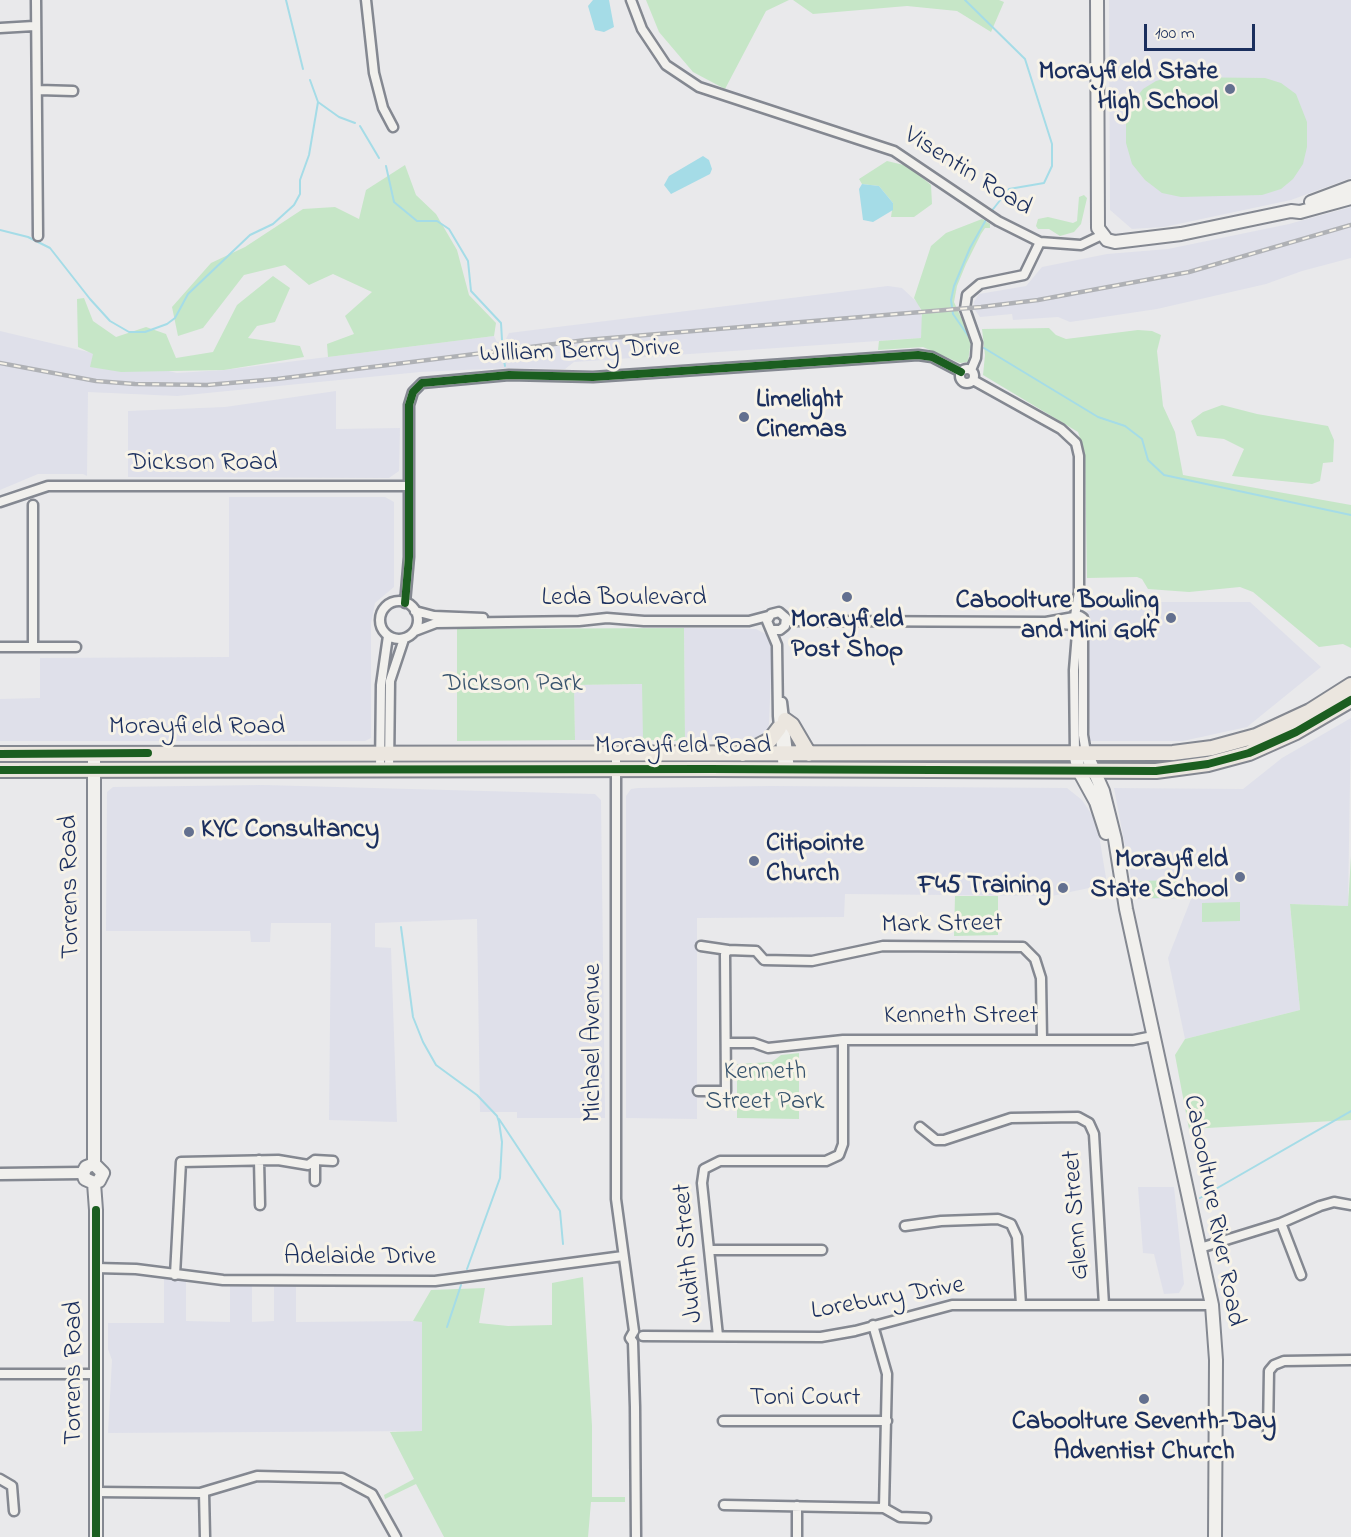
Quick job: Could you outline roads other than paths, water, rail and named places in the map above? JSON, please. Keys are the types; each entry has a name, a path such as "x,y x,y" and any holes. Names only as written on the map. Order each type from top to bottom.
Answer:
{"main road":[{"path":"1097,0 1098,228 1102,235"},
{"name":"Visentin Road","path":"1102,235 1116,242 1181,234 1291,211 1351,187"},
{"name":"Visentin Road","path":"1291,211 1300,212 1351,198"},
{"name":"Morayfield Road","path":"0,754 1173,753 1224,746 1280,725 1351,685"},
{"name":"Morayfield Road","path":"0,770 1168,770 1223,761 1283,739 1351,700"},
{"path":"743,754 770,740 782,724 792,725 809,754"},
{"name":"Caboolture River Road","path":"1080,753 1087,771 1106,802 1153,1036 1212,1305 1216,1360 1215,1537"},
{"name":"Torrens Road","path":"94,754 94,1164"},
{"path":"94,1164 100,1167 103,1173 99,1181 94,1183 85,1179 83,1173 88,1165 94,1164"},
{"name":"Torrens Road","path":"94,1183 96,1537"}],"street":[{"path":"36,0 34,26 38,40 39,90 38,236"},
{"path":"366,0 374,73 383,108 393,127"},
{"name":"Visentin Road","path":"631,0 642,29 666,65 699,87 894,151 998,222 1040,242 1081,245 1102,235"},
{"path":"0,28 34,26"},
{"path":"39,90 73,90"},
{"path":"1040,242 1024,275 980,284 967,295 965,309 977,343 976,358 971,370 973,380 1061,429 1076,443 1078,456 1079,592 1077,622 1080,753"},
{"name":"William Berry Drive","path":"405,603 409,563 410,400 415,388 430,381 510,375 593,377 918,355 932,357 961,372"},
{"path":"971,370 964,369 960,377 963,382 968,383 973,380"},
{"name":"Dickson Road","path":"0,502 48,486 409,486"},
{"path":"33,505 33,647"},
{"path":"385,753 390,681 404,639 415,630 418,621 415,611 405,603 394,602 382,613 381,626 388,636 381,686 385,770"},
{"name":"Leda Boulevard","path":"415,611 434,616 499,622"},
{"path":"782,724 784,625 779,612 768,616 777,645 782,724 786,770"},
{"name":"Leda Boulevard","path":"415,630 436,623 579,621 607,618 644,621 749,621 768,616"},
{"name":"Leda Boulevard","path":"749,621 770,628 784,625"},
{"path":"784,625 818,621 1077,622"},
{"path":"388,636 404,639"},
{"path":"0,647 76,647"},
{"name":"Michael Avenue","path":"616,753 616,1198 634,1331"},
{"path":"698,1091 726,1091 728,1043 725,954 728,950 701,946"},
{"name":"Mark Street","path":"728,950 756,951 764,960 829,959 883,946 1023,947 1035,958 1041,978 1042,1039"},
{"name":"Kenneth Street","path":"728,1043 754,1043 768,1048 843,1040 1133,1040 1153,1036"},
{"name":"Judith Street","path":"718,1336 702,1176 708,1165 720,1161 826,1161 839,1155 843,1144 843,1040"},
{"name":"Glenn Street","path":"920,1127 936,1140 944,1140 1011,1118 1078,1117 1089,1123 1094,1134 1104,1305"},
{"path":"259,1160 260,1205"},
{"path":"175,1275 181,1162 259,1160 301,1165 315,1160 333,1161"},
{"path":"315,1160 315,1181"},
{"path":"0,1174 83,1173"},
{"path":"1200,1248 1334,1202 1351,1205"},
{"path":"905,1226 941,1221 975,1220 998,1220 1011,1224 1017,1237 1021,1305"},
{"path":"1281,1222 1301,1275"},
{"path":"710,1250 822,1250"},
{"name":"Adelaide Drive","path":"96,1268 136,1269 223,1280 446,1281 623,1256"},
{"name":"Lorebury Drive","path":"643,1336 821,1337 952,1305 1212,1305"},
{"path":"873,1325 886,1374 884,1508"},
{"path":"633,1342 639,1343 643,1336 639,1331 634,1331 630,1336 633,1342 636,1537"},
{"path":"1268,1433 1269,1371 1274,1365 1284,1361 1351,1360"},
{"path":"0,1374 96,1374"},
{"name":"Toni Court","path":"723,1421 887,1421"},
{"path":"97,1492 204,1492 257,1476 342,1478 372,1494 396,1537"},
{"path":"0,1479 12,1486 14,1512"},
{"path":"204,1492 205,1537"},
{"path":"724,1505 884,1508 900,1517 926,1518"},
{"path":"797,1506 797,1537"}],"water":[{"path":"593,0 609,0 614,27 604,32 595,30 588,6"},
{"path":"703,156 709,160 712,169 710,174 671,194 664,185 669,176"},
{"path":"862,184 879,186 893,203 893,210 873,222 863,220 859,189"}],"waterway":[{"path":"286,0 303,69"},
{"path":"965,0 1025,59 1052,144 1052,166 1044,183 1009,189 990,213"},
{"path":"0,230 28,237 50,248 110,321 129,332 145,332 167,324 175,318 188,294 250,235 273,224 294,205 300,194 300,180 309,155 318,102 310,80"},
{"path":"318,102 339,117 355,123"},
{"path":"360,126 379,158"},
{"path":"386,166 394,202 417,221 437,221 449,229 468,261 471,291 501,323 502,340"},
{"path":"971,340 953,314 951,300 954,286 970,248 987,218"},
{"path":"984,348 1098,417 1125,426 1142,439 1148,460 1164,475 1351,515"},
{"path":"503,355 505,366"},
{"path":"401,927 413,1017 423,1042 436,1065 477,1095 497,1116 499,1122 502,1142 500,1178 467,1269"},
{"path":"1200,1198 1351,1111"},
{"path":"499,1119 560,1211 563,1244"},
{"path":"447,1327 461,1285"}],"railway":[{"path":"0,363 96,381 135,384 207,385 277,379 586,340 981,307 1038,300 1189,272 1351,225"}],"place":[{"name":"Morayfield State High School","path":"1230,89"},
{"name":"Limelight Cinemas","path":"744,417"},
{"name":"Morayfield Post Shop","path":"847,597"},
{"name":"Caboolture Bowling and Mini Golf","path":"1171,618"},
{"name":"KYC Consultancy","path":"189,832"},
{"name":"Citipointe Church","path":"754,861"},
{"name":"Morayfield State School","path":"1240,877"},
{"name":"F45 Training","path":"1063,888"},
{"name":"Caboolture Seventh-Day Adventist Church","path":"1144,1399"}],"park label":[{"name":"Dickson Park","path":"513,686"},
{"name":"Kenneth Street Park","path":"765,1089"}]}
